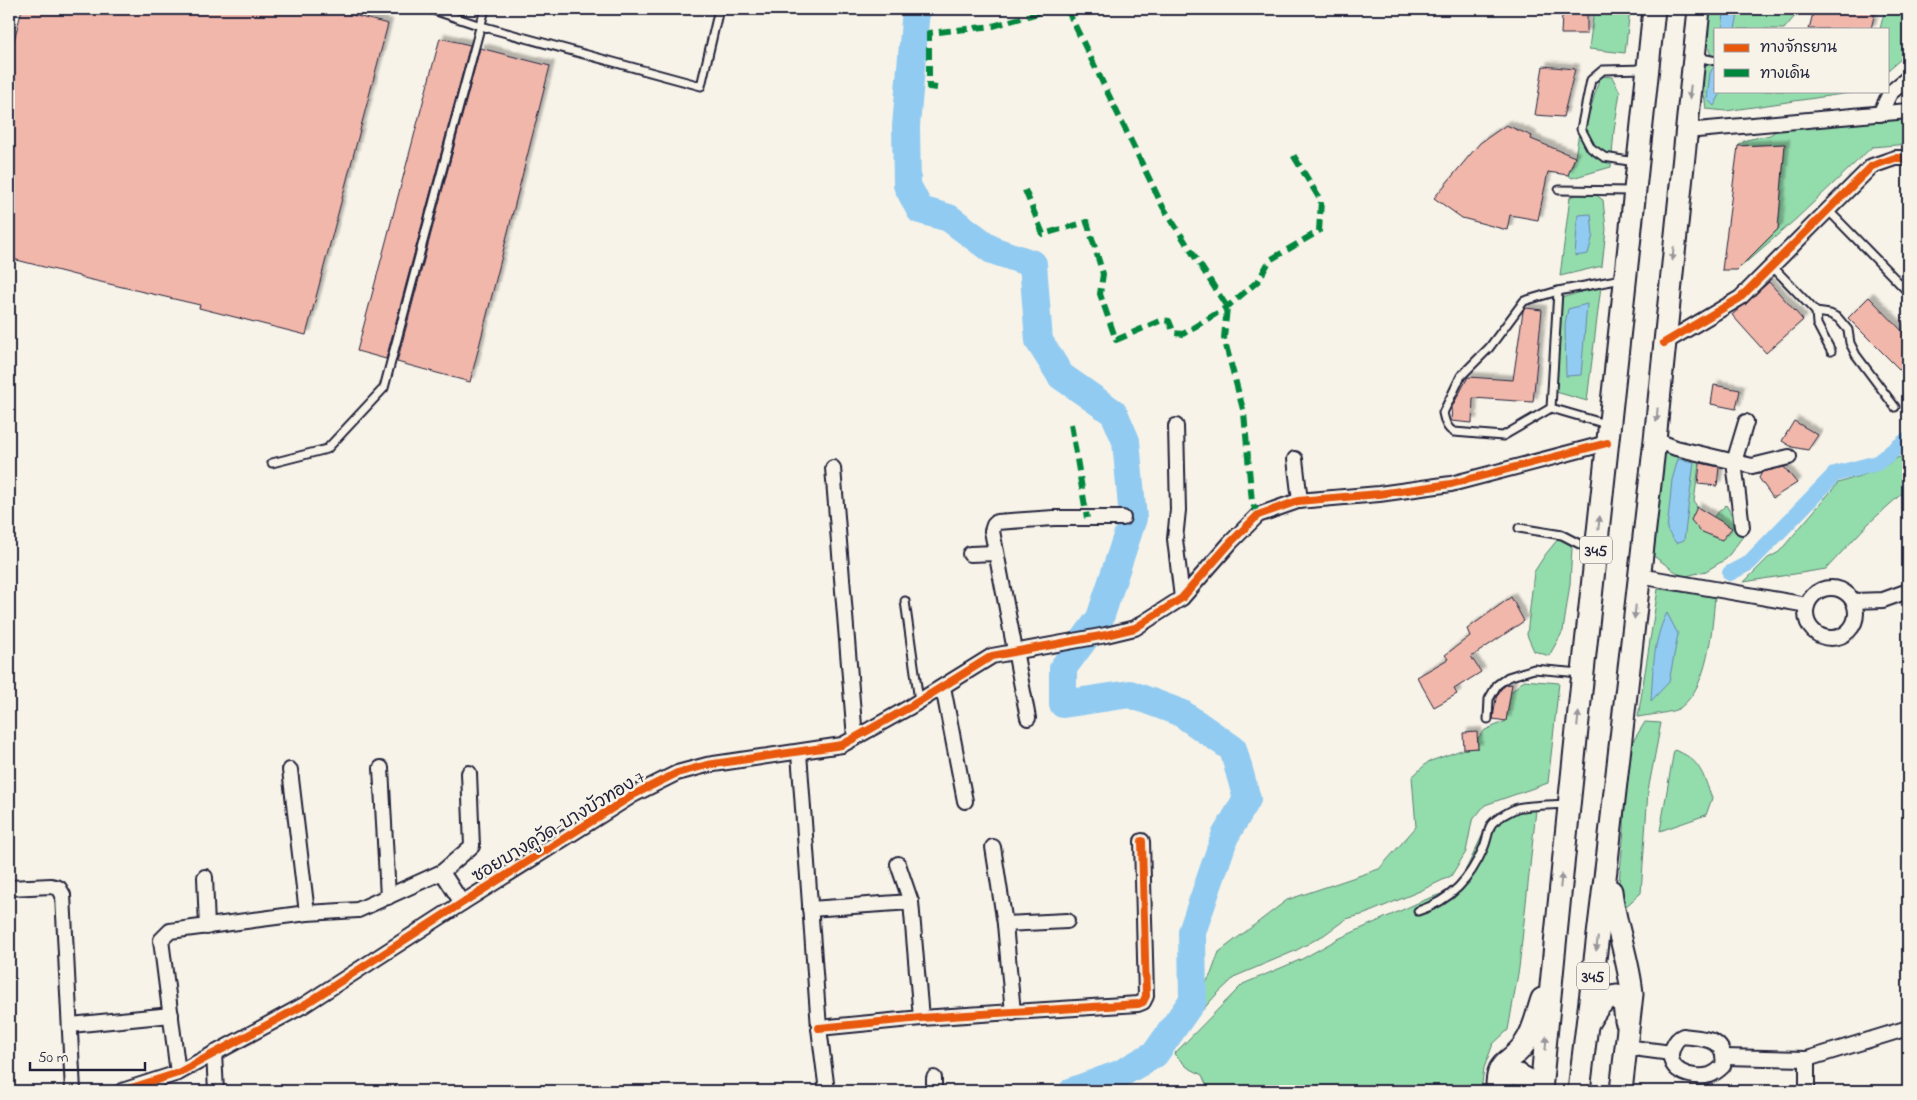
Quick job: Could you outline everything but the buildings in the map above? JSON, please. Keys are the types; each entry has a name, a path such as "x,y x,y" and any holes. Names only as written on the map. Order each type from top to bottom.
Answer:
{"main road":[{"name":"345","path":"1539,1091 1608,434 1619,279 1636,191 1654,9"},
{"name":"345","path":"1579,1091 1640,576 1699,9"},
{"path":"1607,861 1614,916 1631,980 1632,994 1621,1091"},
{"path":"1499,1091 1497,1076 1502,1064 1519,1051 1526,1042 1552,970"},
{"path":"1587,1024 1600,1004 1610,996 1617,996 1624,1004 1626,1039"},
{"path":"1499,1091 1504,1079 1512,1073 1520,1074 1539,1091"}],"street":[{"path":"1880,114 1890,93 1908,78"},
{"path":"1686,131 1908,111"},
{"path":"1664,343 1740,298 1872,166 1895,158 1908,158"},
{"path":"1742,527 1734,462 1746,422"},
{"path":"1176,426 1178,510 1175,540 1182,598"},
{"name":"ซอยบางคูวัด-บางบัวทอง 7","path":"122,1091 178,1073 304,1005 462,902 633,795 677,773 708,765 842,746 992,656 1106,636 1135,628 1182,598 1231,542 1258,515 1300,501 1379,494 1450,484 1608,434"},
{"path":"1655,440 1676,448 1752,466 1789,457"},
{"path":"1295,459 1300,501"},
{"path":"833,468 855,738"},
{"path":"1028,718 992,531 994,525 997,522 1054,518 1123,518"},
{"path":"970,554 996,553"},
{"path":"1640,576 1807,605"},
{"path":"1834,587 1842,590 1849,594 1854,601 1856,617 1854,625 1842,636 1826,638 1811,629 1807,622 1807,605 1817,591 1834,587"},
{"path":"1854,601 1882,600 1908,591"},
{"path":"942,687 964,801"},
{"path":"799,753 826,1091"},
{"path":"381,768 388,896"},
{"path":"290,770 307,913"},
{"path":"178,1073 162,940 170,931 307,913 358,910 442,872 472,846 469,772"},
{"path":"820,1028 921,1018 1138,1004 1143,1002 1146,996 1142,841"},
{"path":"993,847 1005,924 1013,1013"},
{"path":"898,864 911,902 921,1018"},
{"path":"442,872 462,902"},
{"path":"206,877 207,927"},
{"path":"9,888 51,886 59,888 63,895 73,1091"},
{"path":"810,909 911,902"},
{"path":"1005,924 1067,921"},
{"path":"71,1025 171,1015"},
{"path":"1724,1057 1807,1059 1908,1028"},
{"path":"1683,1036 1709,1040 1718,1044 1722,1049 1724,1057 1723,1066 1716,1072 1701,1076 1689,1075 1675,1069 1670,1062 1674,1044 1683,1036"},
{"path":"1626,1039 1671,1053"},
{"path":"214,1054 216,1091"},
{"path":"1807,1059 1807,1091"}],"lane":[{"path":"430,9 481,26 701,86 719,9"},
{"path":"272,462 327,449 384,388 485,9"},
{"path":"1694,57 1714,61"},
{"path":"1639,163 1604,157 1591,148 1581,128 1591,80 1603,70 1648,69"},
{"path":"1559,190 1636,191"},
{"path":"1828,210 1908,292"},
{"path":"1772,266 1816,312 1830,314 1838,318 1848,330 1850,343 1856,355 1895,407"},
{"path":"1551,408 1503,436 1454,432 1445,424 1442,413 1461,376 1489,348 1524,301 1558,291 1619,279"},
{"path":"1551,408 1558,291"},
{"path":"1816,312 1817,324 1831,352"},
{"path":"1551,408 1608,434"},
{"path":"1518,528 1562,535 1596,552"},
{"path":"905,602 919,701"},
{"path":"1488,719 1489,699 1497,685 1508,677 1534,669 1583,673"},
{"path":"1418,911 1432,907 1450,896 1466,880 1478,860 1492,824 1498,819 1517,808 1569,804"}],"green space":[{"path":"1594,9 1630,9 1625,53 1589,49"},
{"path":"1710,9 1801,9 1785,28 1714,28 1714,92 1856,92 1726,111 1706,109 1702,78 1708,59 1712,59 1707,43"},
{"path":"1885,9 1908,9 1908,53 1890,68 1890,28 1880,28"},
{"path":"1600,76 1612,77 1620,92 1611,167 1572,178 1568,175 1575,157 1581,120 1590,111"},
{"path":"1908,113 1908,144 1872,147 1796,219 1737,270 1778,229 1785,144 1738,146 1746,140 1770,135 1781,127"},
{"path":"1589,190 1603,200 1606,229 1602,266 1560,276 1570,197"},
{"path":"1601,286 1587,401 1549,390 1558,299"},
{"path":"1667,446 1700,458 1694,501 1697,507 1713,517 1726,505 1744,535 1726,559 1706,571 1683,577 1652,555 1661,467"},
{"path":"1908,451 1908,488 1868,524 1826,569 1744,582 1768,558 1779,552 1838,483 1878,470 1897,458 1904,456"},
{"path":"1558,539 1567,539 1572,548 1570,584 1563,631 1549,656 1534,651 1527,635 1534,572"},
{"path":"1658,589 1715,596 1710,641 1703,672 1690,698 1676,710 1638,717"},
{"path":"1524,680 1559,683 1548,783 1485,805 1472,821 1466,852 1451,876 1365,914 1346,919 1324,935 1295,951 1236,976 1215,996 1169,1048 1211,974 1219,952 1287,900 1379,869 1416,827 1412,777 1428,762 1464,749 1478,748 1478,738 1485,730 1506,721 1511,692"},
{"path":"1645,722 1661,723 1648,791 1641,893 1624,908 1619,882 1624,830 1625,788 1632,743"},
{"path":"1674,750 1690,758 1699,768 1712,798 1706,815 1660,831"},
{"path":"1527,806 1536,810 1519,968 1508,1030 1493,1044 1484,1068 1481,1091 1209,1091 1202,1075 1187,1067 1174,1054 1243,984 1302,959 1338,939 1422,901 1457,888 1482,836 1503,810"}],"water":[{"path":"1724,9 1739,9 1735,28 1723,28"},
{"path":"1714,67 1714,92 1721,92 1714,106 1707,99 1710,73"},
{"path":"1591,214 1593,235 1588,254 1575,256 1578,215"},
{"path":"1587,304 1581,375 1566,376 1565,324 1568,309"},
{"path":"1678,459 1694,462 1684,540 1676,543 1667,530 1672,480"},
{"path":"1667,613 1678,634 1669,682 1651,701 1656,645"}],"waterway":[{"path":"916,9 906,126 907,185 920,210 949,218 992,250 1033,264 1039,341 1061,376 1114,413 1126,441 1133,518 1100,618 1063,668 1063,704 1130,694 1181,713 1233,749 1247,799 1225,836 1192,932 1193,1000 1155,1054 1120,1074 1073,1091"},
{"path":"1730,573 1749,563 1835,474 1877,463 1908,439"}],"marked path":[{"path":"937,88 929,87 929,33 993,26 1052,9"},
{"path":"1067,9 1163,207 1227,307 1224,338 1244,413 1252,502 1258,515"},
{"path":"1025,190 1043,234 1087,222 1103,274 1100,294 1116,340 1162,320 1169,321 1174,333 1183,334 1227,307 1258,281 1270,260 1319,231 1321,201 1292,153"},
{"path":"1071,424 1087,518"}],"cycle path":[{"path":"1664,343 1740,298 1872,166 1895,158 1908,158"},
{"path":"122,1091 178,1073 304,1005 633,795 677,773 707,765 842,745 908,708 992,656 1135,628 1182,598 1231,542 1258,515 1298,501 1379,494 1451,484 1607,443"},
{"path":"819,1028 921,1018 1138,1004 1143,1002 1146,996 1142,841"}]}
